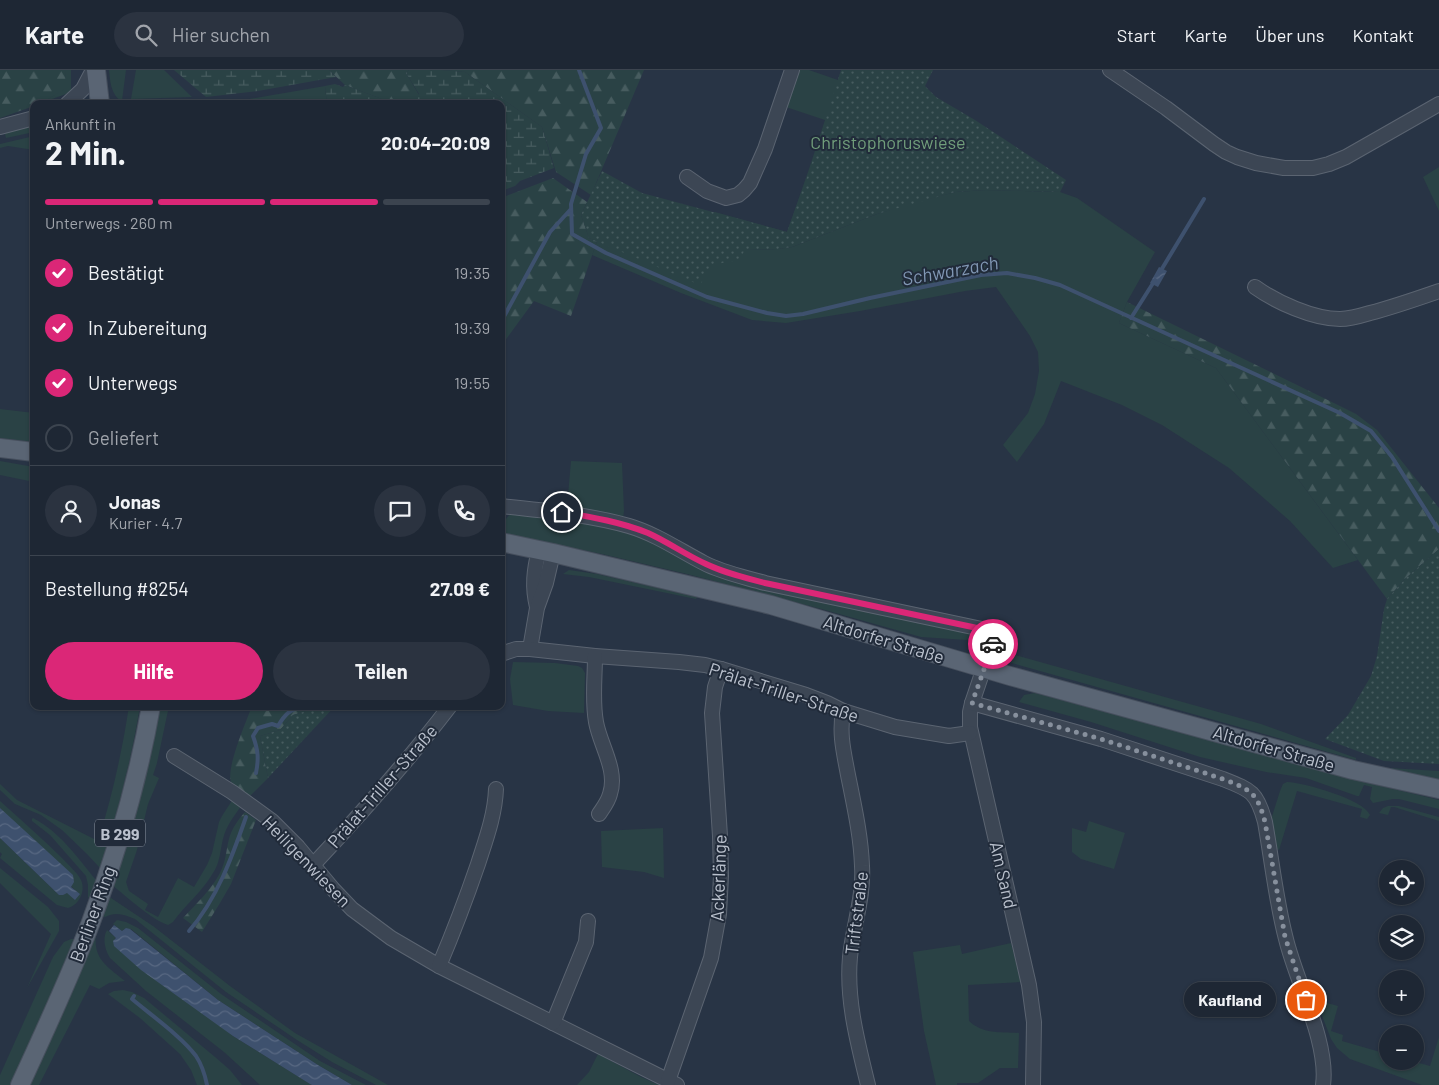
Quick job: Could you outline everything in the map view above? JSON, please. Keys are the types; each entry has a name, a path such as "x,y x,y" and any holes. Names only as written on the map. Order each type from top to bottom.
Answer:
{"main road":[{"path":"95,70 99,100"},
{"path":"0,448 30,452"},
{"name":"Altdorfer Straße","path":"505,543 771,605 984,669 1353,770 1439,789"},
{"name":"Berliner Ring","path":"20,1085 60,996 100,897 129,802 150,710"}],"street":[{"path":"71,100 83,88 95,70"},
{"path":"687,177 707,191 726,198 738,195 744,190 750,183 765,149 792,70"},
{"path":"1110,70 1226,152 1256,163 1284,168 1314,168 1346,157 1439,104"},
{"path":"0,127 30,119"},
{"path":"1254,288 1287,306 1316,315 1340,319 1353,318 1439,291"},
{"name":"Am Sand","path":"505,506 594,517 630,526 665,541 705,564 749,579 996,632 972,703 969,720 970,733 1029,985 1034,1022 1033,1085"},
{"path":"530,649 537,608 534,578 546,552"},
{"name":"Prälat-Triller-Straße","path":"505,653 516,649 530,649 679,662 721,669 806,695 843,711 894,726 949,736 970,733"},
{"path":"596,656 594,708 599,733 608,758 611,782 610,796 599,814"},
{"name":"Ackerlänge","path":"672,1083 709,965 719,914 720,844 712,713 715,687 721,669"},
{"path":"972,703 1101,739 1223,779 1242,786 1255,796 1265,822 1285,937 1319,1042 1323,1060 1323,1085"},
{"name":"Prälat-Triller-Straße","path":"314,865 386,785 447,710"},
{"name":"Triftstraße","path":"843,711 841,724 842,742 855,812 862,874 850,958 850,992 868,1085"},
{"name":"Heiligenwiesen","path":"174,756 232,792 272,821 352,909 391,938 439,966 672,1083"},
{"path":"439,966 464,904 486,841 493,815 496,789"},
{"path":"554,1023 586,942 588,921"}],"green space":[{"path":"0,70 66,70 65,89 46,100 30,100 30,107 0,118"},
{"path":"66,70 71,70 71,90 66,94 46,100 64,89"},
{"path":"109,70 126,70 122,100 118,99 113,92"},
{"path":"136,70 164,70 192,97 131,99"},
{"path":"174,70 329,70 336,77 258,91 206,97"},
{"path":"329,70 409,70 406,73 419,95 414,100 384,100 345,85"},
{"path":"409,70 465,72 504,100 414,100 419,94 406,73"},
{"path":"441,70 644,70 591,195 556,172 542,127 465,72"},
{"path":"795,70 809,70 838,80 841,70 803,235 696,222 715,212 787,232 825,120 783,106"},
{"name":"Christophoruswiese","path":"841,70 933,70 925,86 936,97 975,120 1066,180 1060,192 985,190 955,192 877,214 792,247 745,250 738,261 725,262 711,269 700,285 589,238 581,215 602,171 642,193 787,232 810,169"},
{"path":"335,84 343,87 345,85 384,100 327,100 325,86"},
{"path":"325,86 327,100 250,100"},
{"path":"505,101 542,127 554,168 520,181 515,186 505,190"},
{"path":"30,124 30,133 6,138 4,130"},
{"path":"30,137 30,149 8,146 0,148 0,144"},
{"path":"1439,167 1439,211 1423,177"},
{"path":"553,178 587,202 581,215 589,238 597,241 571,316 534,301 505,341 505,196"},
{"path":"985,190 1060,192 1077,198 1155,252 1127,302 1119,323 1216,368 1358,560 1333,568 1290,521 1229,468 1162,425 1122,405 1061,381 1044,424 1017,462 1003,445 1028,413 1035,394 1039,371 1038,352 1030,336 996,287 786,323 752,320 681,293 592,255 597,241 587,202 745,250 792,247 905,205 955,192"},
{"path":"1127,302 1356,414 1377,430 1439,508 1439,549 1406,578 1387,599 1216,368 1119,323"},
{"path":"0,409 30,413 30,442 0,438"},
{"path":"0,461 30,466 30,481 0,475"},
{"path":"571,461 622,463 623,518 567,507"},
{"path":"512,512 608,526 659,545 693,564 982,636 986,639 986,644 978,644 978,640 969,638 967,640 921,637 687,574 505,534 506,519"},
{"path":"1439,549 1439,764 1384,761 1325,739 1348,715 1371,676 1377,656 1387,599 1406,578"},
{"path":"569,570 597,574 697,597 696,599 589,577 563,574"},
{"path":"1001,651 1261,724 1356,758 1356,760 1012,663 1003,659"},
{"path":"513,662 555,663 582,668 585,673 584,713 548,711 513,705 510,679"},
{"path":"1035,693 1439,800 1439,809 1399,799 1373,803 1370,799 1372,787 1364,785 1359,796 1357,796 1306,778 1266,772 1200,757 1091,722 1019,702 1024,695"},
{"path":"128,710 139,710 123,788 100,868 62,830 41,815 15,804 0,790 0,784 17,800 98,841 108,808"},
{"path":"160,710 168,710 153,775 159,778 148,804 137,850 126,882 129,891 148,904 145,910 158,917 178,878 194,887 212,853 219,822 233,799 242,805 226,830 218,861 209,880 173,922 168,925 147,913 112,885 143,782"},
{"path":"250,710 310,710 293,715 280,730 260,736 268,778 248,798 238,791 231,782 231,766"},
{"path":"310,710 331,710 268,778 260,736 280,730 293,715"},
{"path":"1389,768 1439,771 1439,780"},
{"path":"1287,782 1307,785 1333,793 1357,803 1370,815 1367,819 1360,817 1362,809 1297,791 1279,850 1273,847 1269,826 1280,791 1283,784"},
{"path":"0,801 73,869 79,877 83,889 75,904 68,908 57,905 0,858 2,854 0,852 0,838 59,895 67,893 79,894 0,808"},
{"path":"1388,806 1399,806 1439,817 1439,821 1394,807 1391,807 1388,815 1379,813"},
{"path":"245,812 256,820 231,884 202,932 183,918 203,897 220,873 224,865 232,831"},
{"path":"33,818 52,830 96,880 89,898 86,876 50,835 32,821"},
{"path":"1089,821 1125,833 1114,869 1081,859 1072,852 1072,828 1086,832"},
{"path":"663,828 664,878 644,872 602,867 601,831"},
{"path":"0,868 48,907 59,921 59,931 27,988 51,934 0,883"},
{"path":"108,896 153,926 230,986 295,1033 388,1085 376,1085 332,1062 297,1040 226,992 135,919 120,914 105,917 101,915"},
{"path":"117,920 138,928 221,994 320,1061 366,1085 352,1085 218,1000 131,929 124,929 122,931 113,924"},
{"path":"107,930 116,938 114,939 233,1036 312,1085 260,1085 224,1052 146,991 110,958 105,944"},
{"path":"94,934 96,935 99,956 108,967 125,981 109,983 99,989 90,985 39,1085 27,1085"},
{"path":"74,939 41,1019 10,1085 0,1085 0,1075 53,957 64,942"},
{"path":"1011,943 1021,982 968,985 969,1021 986,1030 1019,1033 1018,1068 1000,1068 978,1083 936,1085 924,1031 913,952 960,945 962,954"},
{"path":"123,990 144,998 230,1070 242,1085 197,1085 191,1070 180,1054 140,1018 108,994"},
{"path":"1316,1000 1338,1006 1331,1031 1343,1035 1342,1041 1379,1052 1379,1069 1350,1059 1337,1048 1331,1039"},
{"path":"1439,1037 1439,1085 1422,1085 1380,1070 1424,1070 1424,1064 1430,1066"},
{"path":"598,1054 659,1085 577,1085 589,1072"}],"water":[{"path":"1159,267 1167,271 1158,287 1150,283"},
{"path":"0,808 73,875 74,882 71,887 80,894 75,900 67,893 59,895 0,838"},
{"path":"114,925 122,931 126,928 130,929 218,1000 352,1085 312,1085 233,1036 141,970 114,946 113,941 116,938 109,931"}],"waterway":[{"name":"Schwarzach","path":"579,70 601,128 586,154 571,204 572,234 606,253 707,297 767,313 786,316 803,314 981,275 1007,273 1060,285 1340,413 1371,431 1392,457 1439,531"},
{"path":"1160,272 1204,199"},
{"path":"505,315 550,232 571,209"},
{"path":"1131,318 1155,280"},
{"path":"256,773 258,754 253,736 258,728 272,724 278,726 283,718 293,710"},
{"path":"189,931 199,919 216,891 246,817"},
{"path":"134,996 132,999 175,1034 196,1056 203,1070 207,1085"}],"way so far":[{"path":"993,644 972,703 1101,739 1223,779 1242,786 1255,796 1265,822 1285,937 1306,1000"}],"place":[{"name":"Kaufland","path":"1306,1000"}],"route":[{"path":"562,512 594,517 630,526 665,541 705,564 765,583 996,632 993,644"}]}
